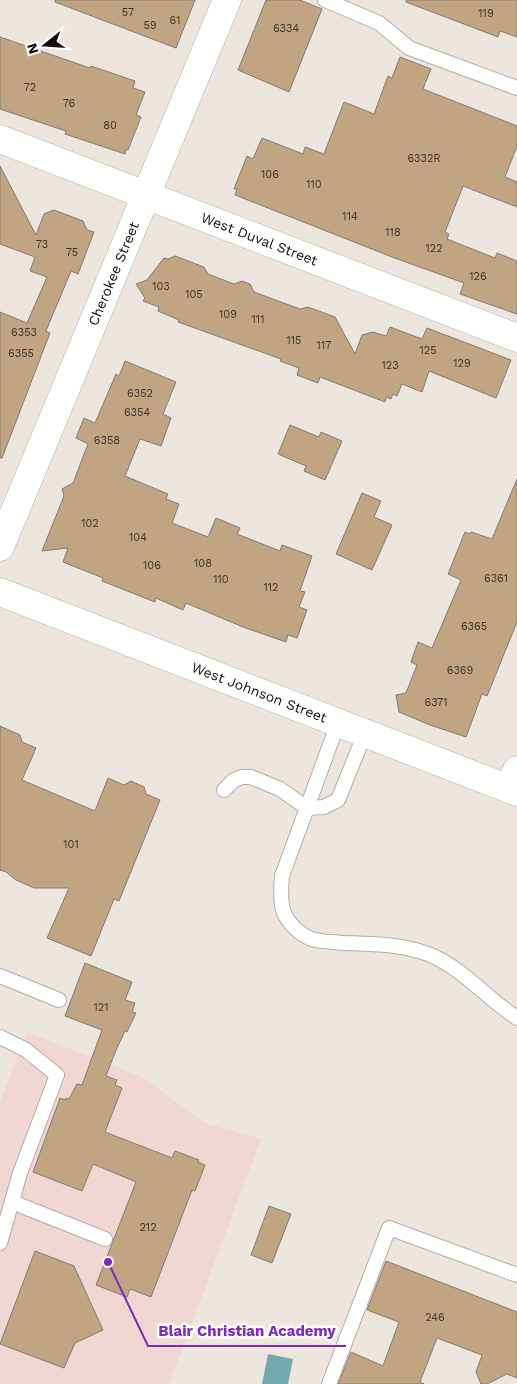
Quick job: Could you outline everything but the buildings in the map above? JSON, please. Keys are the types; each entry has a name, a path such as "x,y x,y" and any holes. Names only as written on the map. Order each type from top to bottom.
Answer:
{"street":[{"name":"Cherokee Street","path":"0,547 227,0"},
{"name":"West Duval Street","path":"0,139 517,338"},
{"name":"West Johnson Street","path":"0,592 338,723 514,784"}],"lane":[{"path":"325,0 379,23 409,48 517,88"},
{"path":"338,723 282,876 281,895 284,911 292,924 302,934 314,940 408,948 444,962 464,975 517,1018"},
{"path":"224,790 234,780 242,777 251,777 280,789 307,808 324,807 338,800 365,733"},
{"path":"0,976 59,1000"},
{"path":"0,1037 26,1050 57,1076 20,1174 0,1243"},
{"path":"12,1202 106,1238"},
{"path":"329,1384 389,1228 517,1275"}],"shaded area":[{"path":"27,1032 142,1077 205,1123 261,1139 169,1384 0,1384 0,1101"}],"water":[{"path":"268,1354 293,1359 288,1384 262,1384"}],"place":[{"name":"Blair Christian Academy","path":"108,1262"}]}
